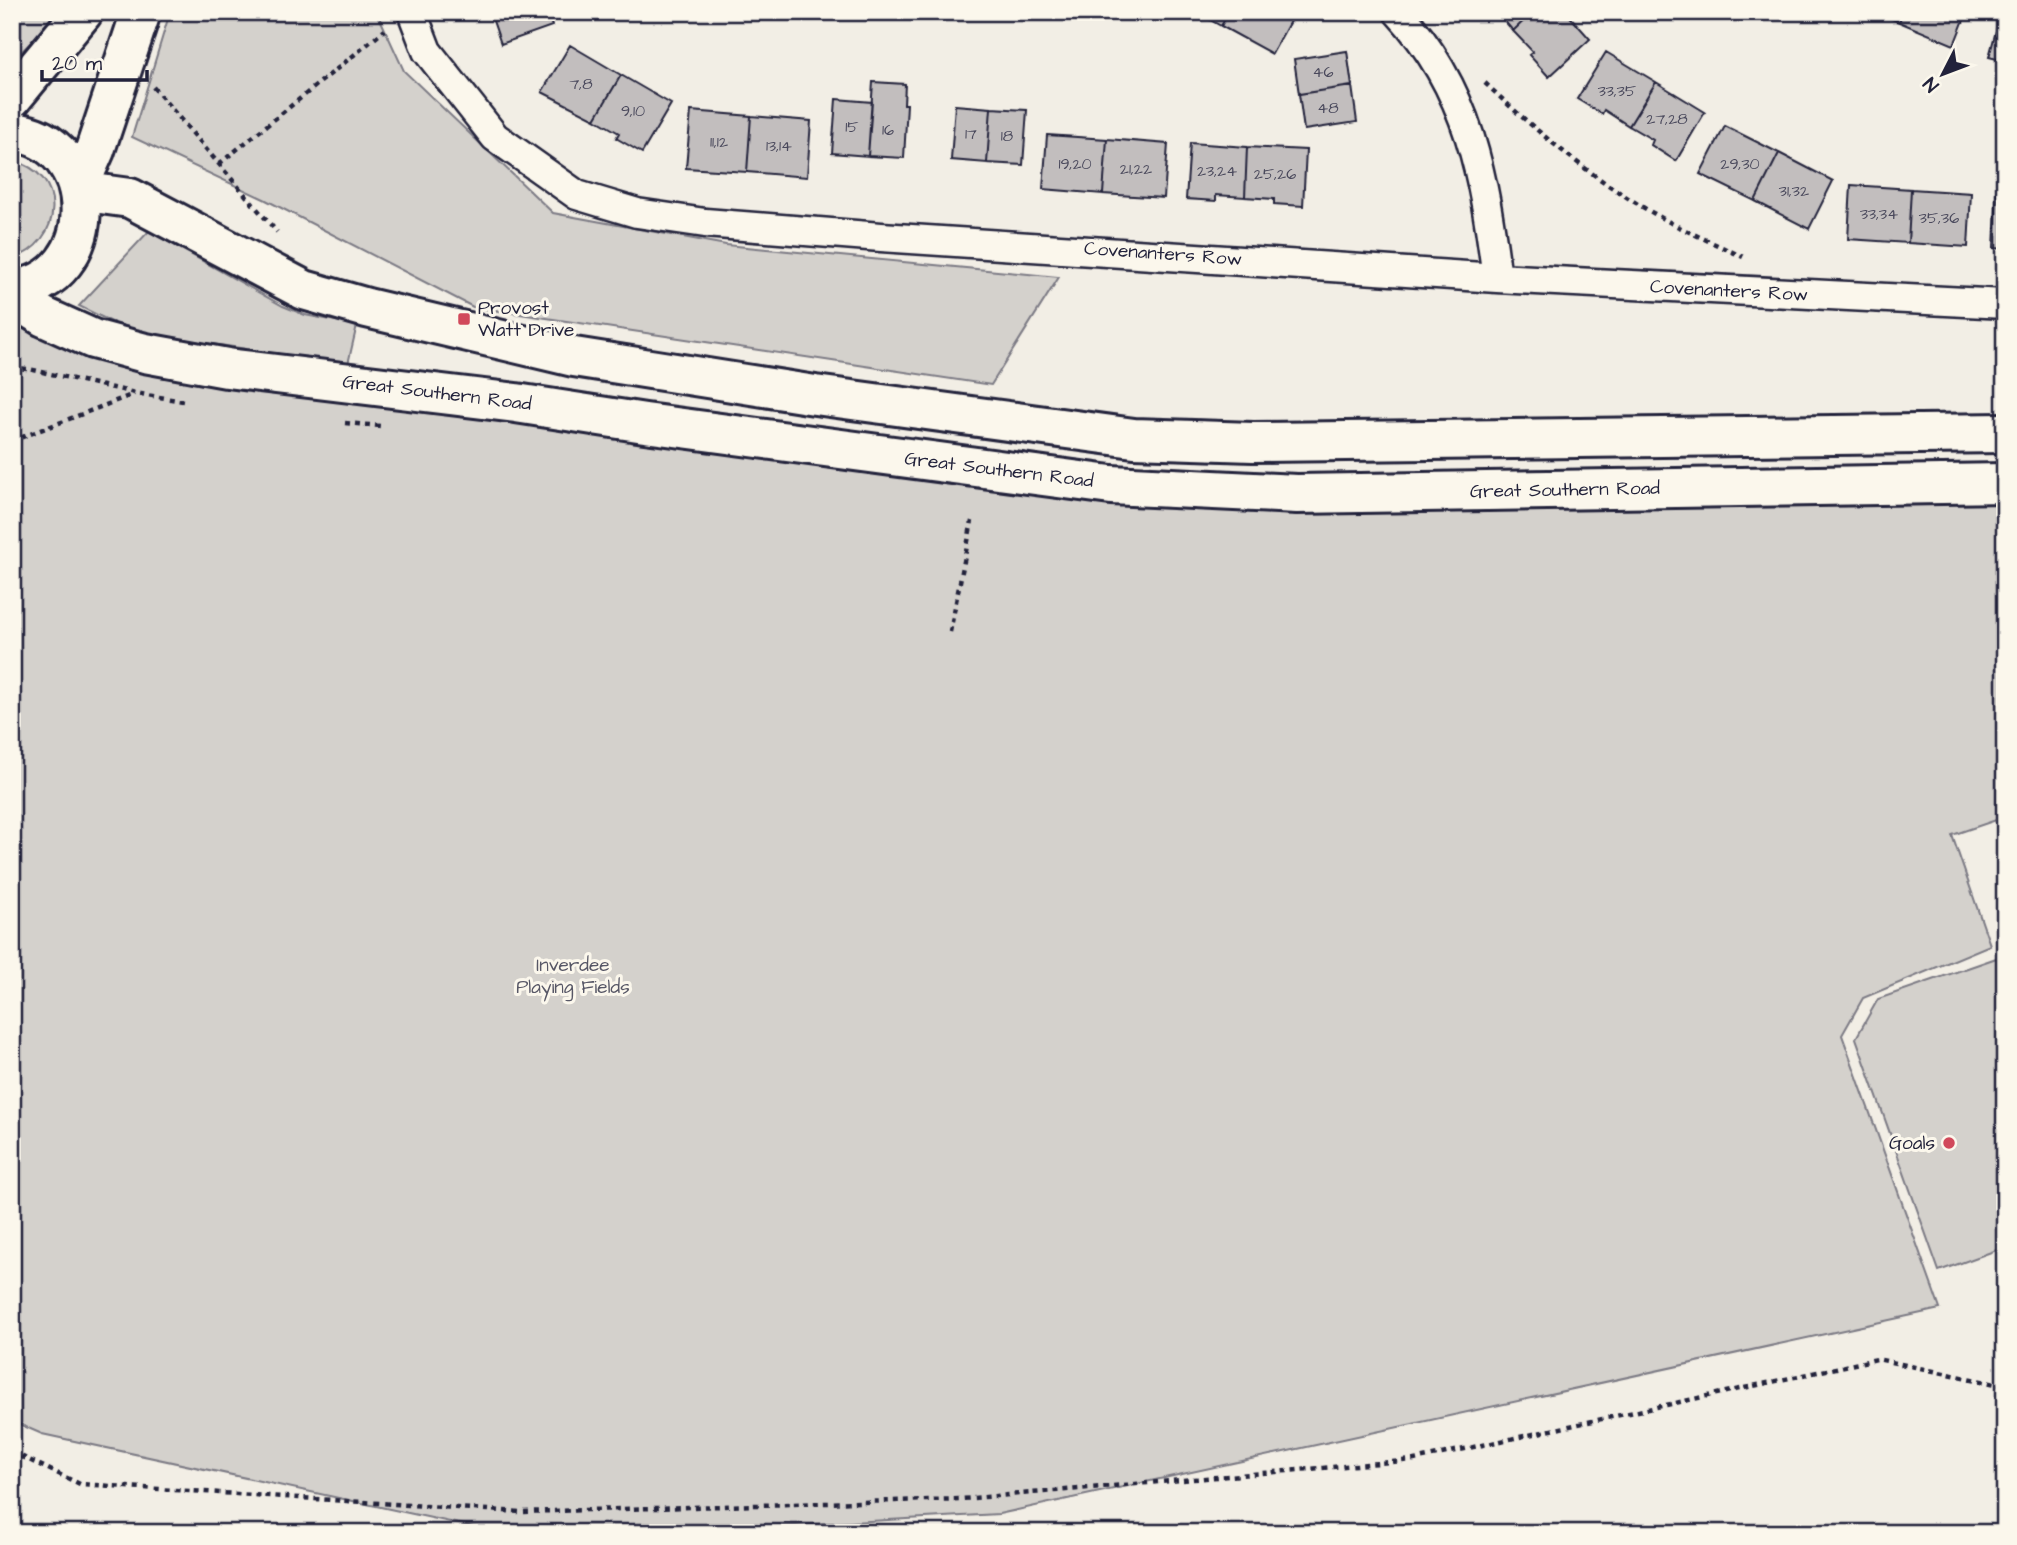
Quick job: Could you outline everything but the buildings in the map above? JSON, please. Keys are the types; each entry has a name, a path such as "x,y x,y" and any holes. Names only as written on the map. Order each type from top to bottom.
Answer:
{"main road":[{"path":"12,98 83,12"},
{"path":"79,189 95,150 141,12"},
{"path":"12,131 47,144 66,162 79,189 81,225 75,243 65,259 36,283 12,290"},
{"path":"79,189 130,198 304,290 367,308 548,351 815,395 1121,436 1253,442 2005,433"},
{"name":"Great Southern Road","path":"12,297 44,317 93,339 145,353 227,368 516,403 659,425 1111,485 1297,494 2005,483"}],"street":[{"name":"Covenanters Row","path":"412,12 427,51 495,137 577,195 637,213 705,223 881,237 1497,278 2005,304"},
{"path":"1398,12 1450,89 1478,156 1486,190 1497,278"}],"path":[{"path":"219,164 387,29"},
{"path":"144,77 281,237"},
{"path":"1450,89 1480,79 1586,169 1673,224 1750,260 1749,292"},
{"path":"12,441 135,393"},
{"path":"950,632 972,521"},
{"path":"12,1452 80,1484 520,1512 949,1499 1414,1460 1877,1359 2005,1386"}],"green space":[{"path":"12,12 61,12 12,61"},
{"path":"170,12 377,12 404,71 553,213 726,245 1059,277 991,385 473,307 264,199 132,137"},
{"path":"12,161 30,168 43,179 50,193 52,208 50,224 42,238 29,251 12,259"},
{"path":"149,231 283,306 305,315 357,325 348,364 145,334 122,327 79,306"},
{"name":"Inverdee Playing Fields","path":"12,294 93,339 1111,485 2005,483 2005,817 1952,835 1990,945 1863,998 1842,1035 1940,1309 999,1514 647,1533 501,1533 42,1434 12,1421"},
{"name":"Goals","path":"2005,955 2005,1247 1939,1271 1856,1038 1878,999"}],"place":[{"name":"Provost Watt Drive","path":"464,319"},
{"name":"Goals","path":"1949,1143"}]}
